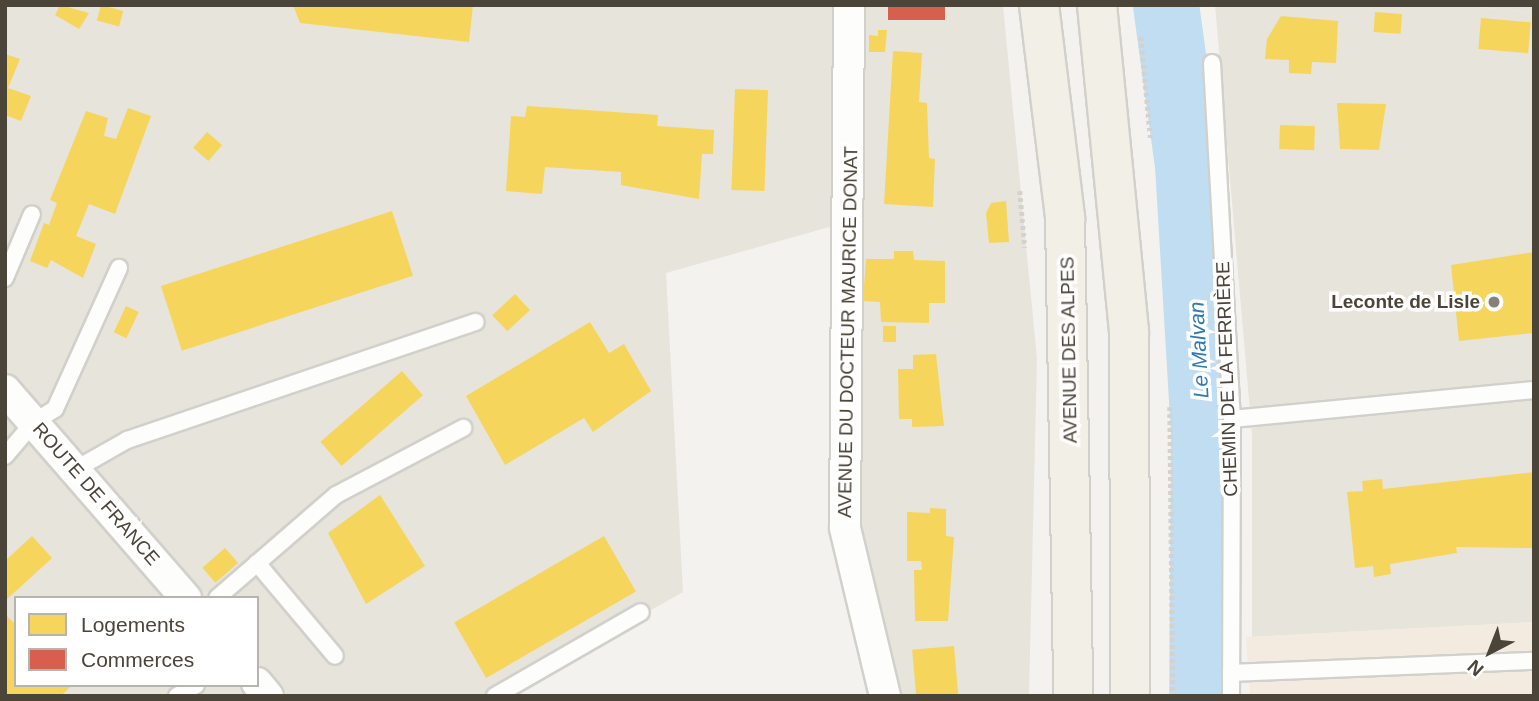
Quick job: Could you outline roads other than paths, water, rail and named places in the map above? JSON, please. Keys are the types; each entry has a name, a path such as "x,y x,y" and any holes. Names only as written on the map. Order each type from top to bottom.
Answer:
{"main road":[{"name":"AVENUE DES ALPES","path":"1039,5 1066,231 1073,696"},
{"path":"1097,5 1129,331 1130,696"}],"street":[{"name":"AVENUE DU DOCTEUR MAURICE DONAT","path":"849,5 845,528 885,696"},
{"name":"ROUTE DE FRANCE","path":"5,390 184,596"}],"lane":[{"name":"CHEMIN DE LA FERRIÈRE","path":"1212,63 1232,419 1231,696"},
{"path":"5,278 32,214"},
{"path":"5,456 33,422 55,410 119,268"},
{"path":"76,469 127,440 476,322"},
{"path":"1232,419 1534,390"},
{"path":"219,596 336,495 463,428"},
{"path":"257,563 335,656"},
{"path":"495,696 640,612"},
{"path":"1231,673 1534,661"},
{"path":"177,696 193,687"}],"waterway":[{"name":"Le Malvan","path":"1166,5 1188,165 1204,435 1202,696"}],"place":[{"name":"Leconte de Lisle","path":"1494,302"}]}
